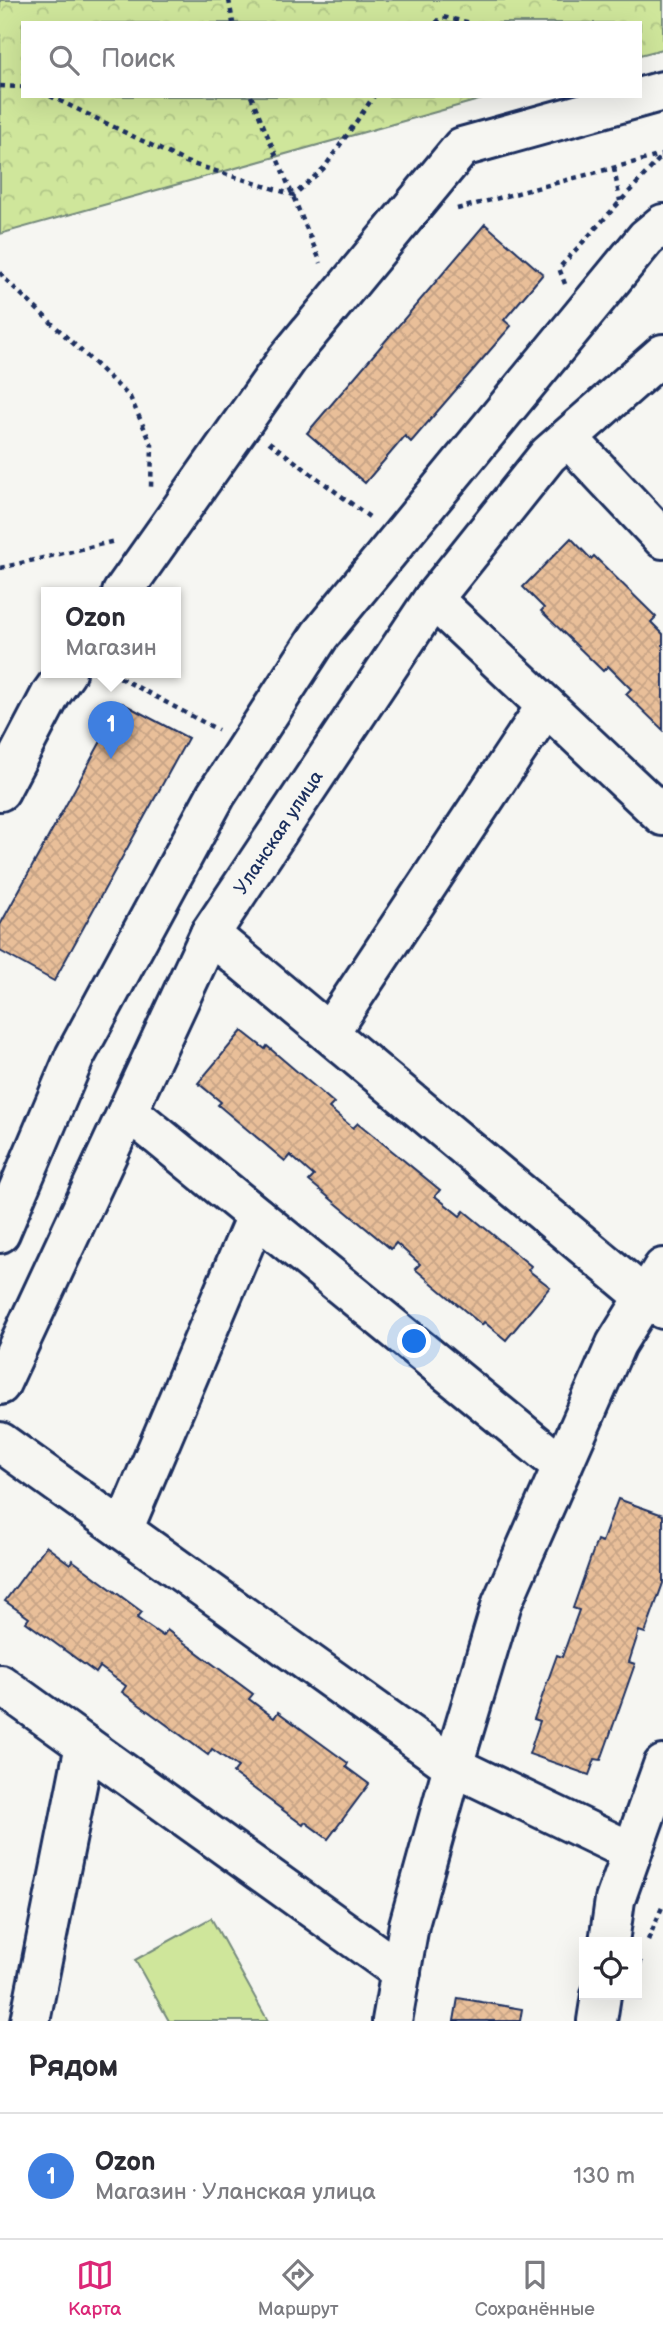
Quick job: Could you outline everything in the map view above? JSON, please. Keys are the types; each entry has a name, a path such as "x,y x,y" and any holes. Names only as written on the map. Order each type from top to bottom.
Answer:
{"street":[{"path":"642,97 663,91"},
{"path":"126,587 288,358 462,147 638,98"},
{"path":"0,1233 75,1056 216,795 320,635 646,238 663,225"},
{"name":"Уланская улица","path":"0,1385 210,934 433,599 548,456 663,354"},
{"path":"568,438 663,539"},
{"path":"433,599 663,816"},
{"path":"0,791 62,678"},
{"path":"329,1033 546,706"},
{"path":"210,934 329,1033 657,1291 616,1344 502,1603 409,1925 392,2021"},
{"path":"128,1111 562,1466"},
{"path":"123,1530 256,1216"},
{"path":"0,1442 453,1766 632,1852"},
{"path":"0,1684 401,1972"},
{"path":"30,2021 85,1745"},
{"path":"610,1937 615,1900 663,1765"},
{"path":"597,2021 600,2000"}],"path":[{"path":"229,0 233,21"},
{"path":"438,21 442,17 462,21"},
{"path":"0,86 21,87"},
{"path":"54,98 186,162 294,195"},
{"path":"252,98 336,301"},
{"path":"294,195 324,168 373,98"},
{"path":"450,211 663,155"},
{"path":"614,168 620,202"},
{"path":"0,272 130,397 152,445 151,500"},
{"path":"265,440 398,540"},
{"path":"0,568 121,539"},
{"path":"120,678 247,746"}],"green space":[{"path":"0,0 663,0 663,49 642,54 642,21 21,21 21,98 486,98 0,234"},
{"path":"211,1918 268,2021 169,2021 135,1960"}],"building":[{"path":"485,224 543,274 504,320 511,326 411,442 405,436 365,483 307,433"},
{"path":"571,538 591,559 594,556 656,617 651,622 663,634 663,730 626,694 631,689 608,666 603,671 541,611 544,608 523,587"},
{"path":"122,703 188,738 54,981 0,951 0,925"},
{"path":"242,1031 265,1049 267,1046 334,1103 329,1108 353,1128 358,1123 440,1190 435,1196 460,1216 464,1211 531,1266 528,1270 550,1287 506,1340 484,1322 482,1325 415,1269 420,1264 396,1243 391,1249 309,1181 314,1176 290,1155 285,1161 218,1105 221,1102 198,1083"},
{"path":"618,1499 663,1515 663,1583 645,1633 639,1631 629,1662 635,1664 601,1760 595,1759 589,1775 529,1754 540,1721 534,1719 557,1655 562,1657 579,1610 573,1608 597,1540 602,1542"},
{"path":"46,1546 70,1564 72,1560 142,1612 137,1618 163,1636 167,1630 253,1694 249,1699 274,1718 278,1712 348,1763 346,1767 369,1784 328,1839 305,1822 303,1825 233,1773 238,1767 212,1749 208,1755 122,1692 126,1686 100,1667 96,1673 26,1622 29,1618 5,1601"},
{"path":"458,1998 522,2009 520,2021 454,2021"}],"place":[{"name":"Ozon","path":"111,759"}]}
